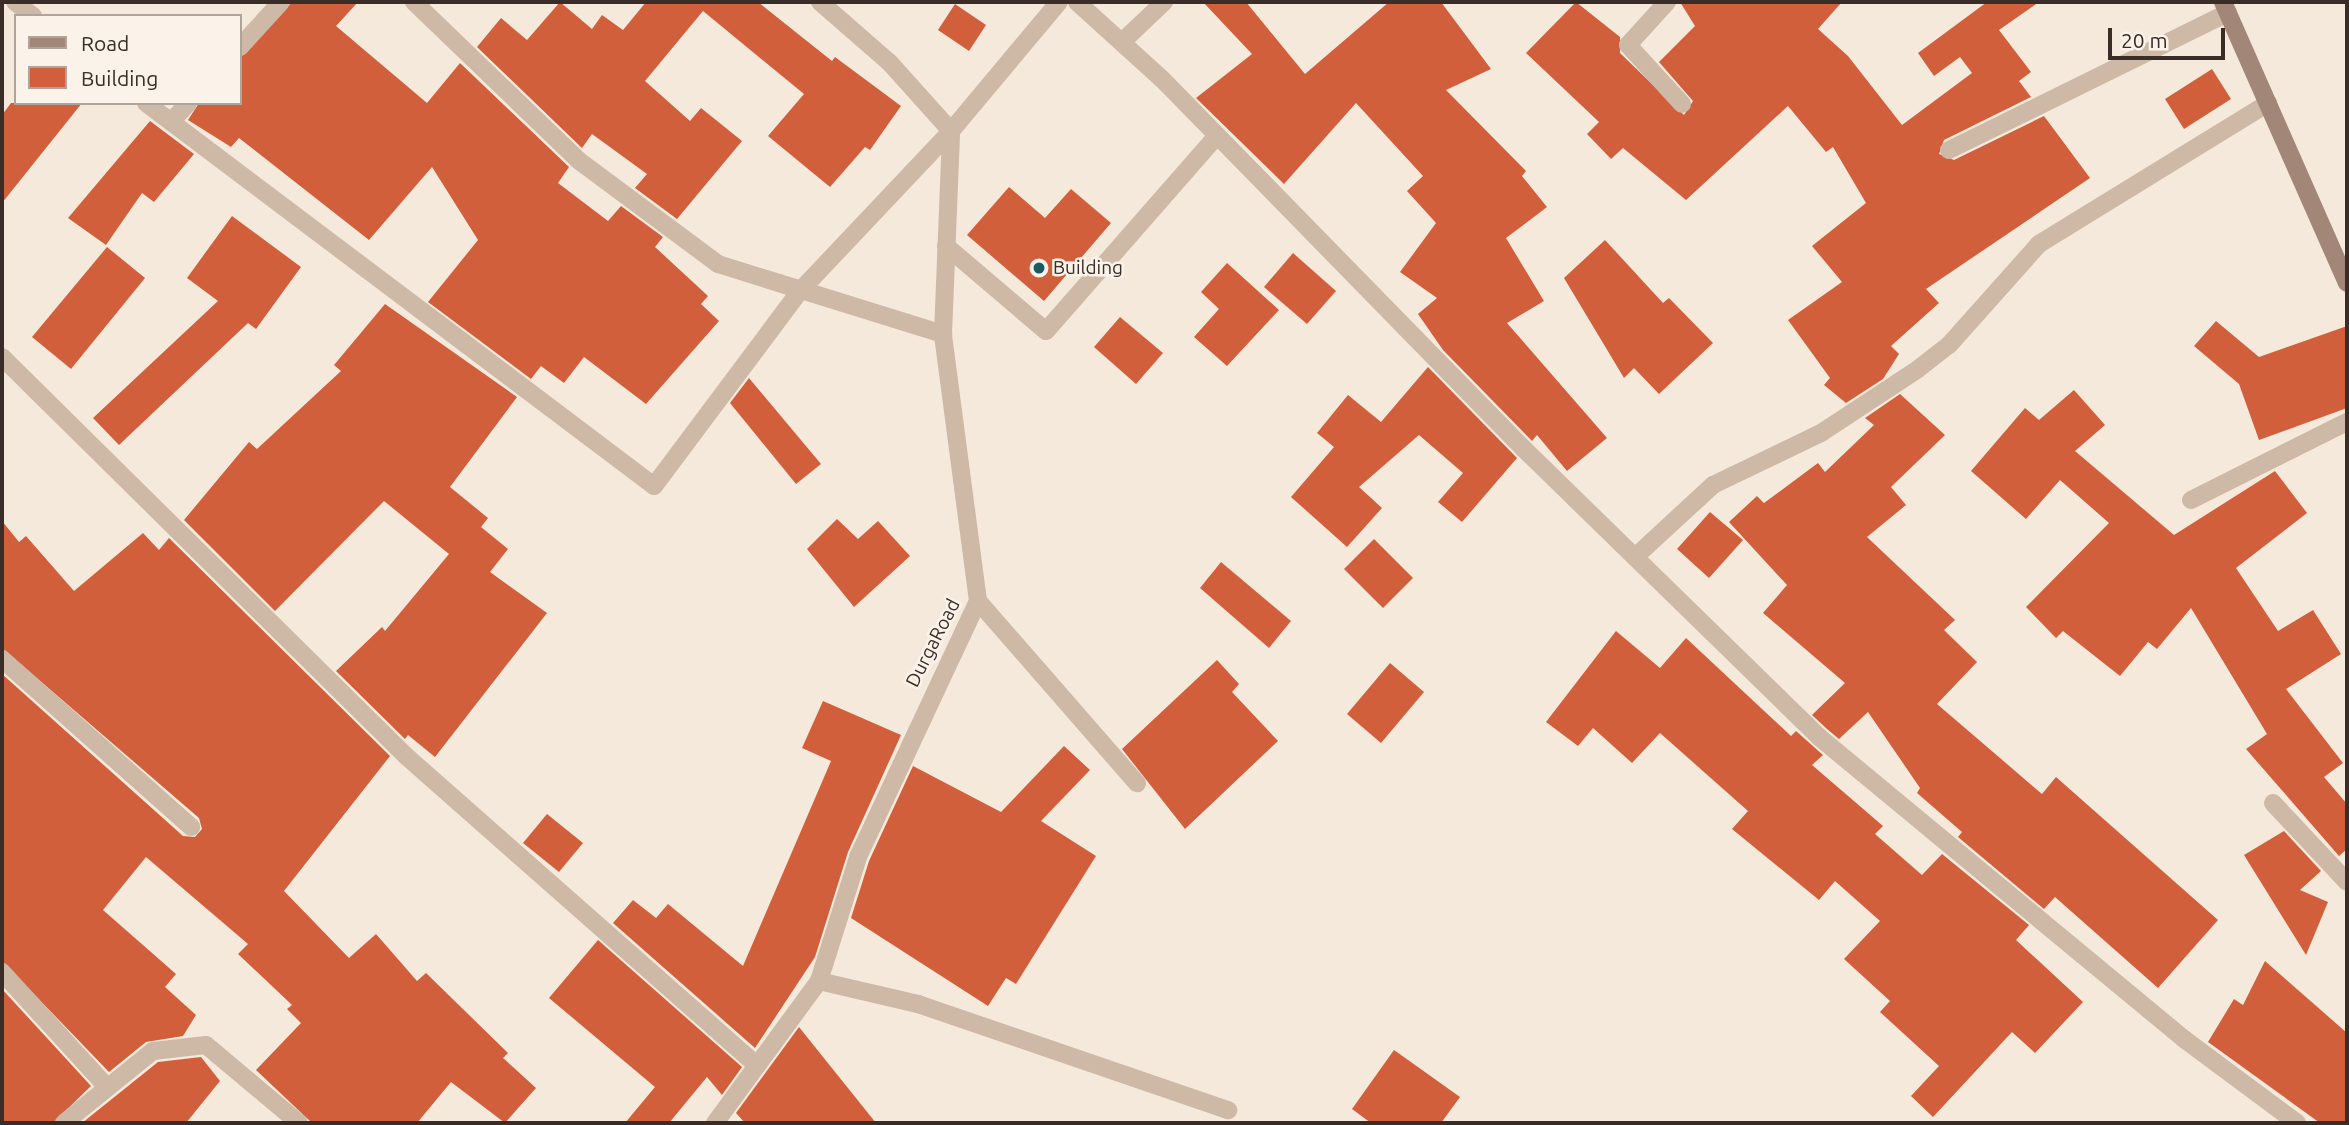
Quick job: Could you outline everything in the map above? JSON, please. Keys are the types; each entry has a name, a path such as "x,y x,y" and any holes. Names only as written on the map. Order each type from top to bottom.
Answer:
{"street":[{"path":"15,2 30,14"},
{"path":"242,45 281,2"},
{"path":"414,2 578,160 718,264 799,292 943,334"},
{"path":"820,2 890,63 951,131"},
{"path":"149,105 654,486 799,292 951,131 1059,2"},
{"path":"1077,2 1122,42 1217,136 1819,737 2184,1039 2297,1123"},
{"path":"1122,42 1164,2"},
{"path":"1667,2 1628,46 1682,104"},
{"path":"1949,150 2225,7 2347,283"},
{"path":"1636,557 1713,485 1821,433 1918,369 1949,345 2039,244 2268,103"},
{"path":"171,122 186,105"},
{"name":"DurgaRoad","path":"715,1123 819,981 858,857 978,601 943,334 951,131"},
{"path":"946,246 1046,331 1217,136"},
{"path":"2,357 406,755 757,1065"},
{"path":"2191,500 2347,422"},
{"path":"978,601 1138,783"},
{"path":"2,659 191,827"},
{"path":"2273,803 2347,882"},
{"path":"2,972 106,1086"},
{"path":"819,981 918,1004 1228,1110"},
{"path":"64,1123 106,1086 153,1051 206,1045 229,1057 299,1123"}],"building":[{"path":"292,2 358,2 336,26 427,103 460,63 569,167 558,183 608,221 621,206 663,237 655,247 708,296 701,304 719,321 646,404 584,357 564,383 541,366 531,379 428,302 478,240 432,167 369,240 239,138 231,147 188,120 198,105 242,105 242,56"},
{"path":"560,2 592,29 602,15 623,30 646,2 758,2 832,61 835,57 901,106 870,150 865,147 830,187 768,136 804,94 703,11 645,81 690,121 701,108 742,141 677,219 635,188 647,174 592,134 582,148 477,47 501,18 527,40"},
{"path":"1203,2 1246,2 1305,74 1389,2 1441,2 1491,69 1446,90 1526,171 1522,176 1547,207 1506,238 1544,301 1507,323 1607,438 1567,471 1537,435 1532,441 1443,350 1418,314 1437,298 1400,272 1436,223 1407,191 1423,176 1356,103 1284,184 1196,98 1252,54"},
{"path":"1576,2 1620,37 1620,53 1684,115 1693,101 1659,62 1695,26 1680,2 1842,2 1818,29 1848,56 1902,125 1972,73 1960,57 1934,76 1918,53 1987,2 2039,2 1999,30 2031,72 2019,81 2031,97 1944,140 1939,154 1954,160 2044,116 2090,178 1926,289 1939,303 1891,346 1899,354 1883,379 1846,403 1824,385 1830,378 1788,320 1842,282 1812,246 1866,203 1833,147 1826,152 1788,106 1686,200 1623,148 1611,159 1587,134 1599,122 1526,53"},
{"path":"955,4 986,25 969,51 938,30"},
{"path":"2212,69 2231,99 2184,129 2165,99"},
{"path":"11,103 80,105 2,203 2,115"},
{"path":"150,121 194,154 154,202 142,193 106,245 68,218"},
{"name":"Building","path":"1009,187 1045,218 1071,189 1111,223 1044,301 967,235"},
{"path":"232,216 301,267 256,329 248,323 119,445 93,418 218,301 187,278"},
{"path":"1605,240 1663,303 1669,298 1713,343 1659,394 1634,368 1624,378 1564,278"},
{"path":"107,247 145,278 71,369 32,337"},
{"path":"1293,253 1336,291 1307,324 1264,287"},
{"path":"1227,263 1279,310 1227,366 1194,337 1219,309 1201,292"},
{"path":"385,304 517,397 450,487 488,518 481,527 508,549 490,572 547,613 435,757 408,735 405,739 336,671 382,627 385,631 449,554 384,501 275,611 184,520 249,442 257,449 341,371 334,365"},
{"path":"1120,317 1163,353 1136,384 1094,347"},
{"path":"2216,321 2259,357 2347,326 2347,408 2259,440 2239,384 2194,346"},
{"path":"1428,367 1517,458 1462,522 1438,502 1463,473 1419,435 1359,487 1382,508 1347,547 1291,497 1334,447 1317,433 1348,395 1381,422"},
{"path":"749,378 821,464 796,484 730,403"},
{"path":"2074,390 2105,425 2075,451 2174,535 2275,471 2307,513 2236,568 2278,631 2313,610 2341,654 2286,689 2343,763 2324,777 2347,804 2347,849 2339,856 2246,749 2267,734 2191,608 2157,649 2148,642 2120,676 2063,631 2056,638 2026,607 2109,523 2060,480 2026,519 1971,471 2025,408 2039,420"},
{"path":"1900,394 1945,435 1891,487 1906,505 1867,537 1955,620 1944,630 1977,662 1937,704 2042,794 2056,777 2218,920 2158,988 2055,897 2044,909 1958,837 1962,832 1917,793 1920,788 1868,712 1839,739 1812,715 1845,683 1763,613 1787,585 1729,522 1757,496 1764,503 1818,463 1825,472 1874,425 1865,418"},
{"path":"1710,512 1743,540 1709,578 1677,549"},
{"path":"837,519 858,539 878,521 910,556 854,607 807,549"},
{"path":"2,521 19,542 26,536 74,591 143,533 159,550 169,538 390,756 284,891 349,958 376,934 417,981 426,973 508,1053 503,1058 536,1088 505,1123 451,1082 417,1123 312,1123 256,1070 301,1023 287,1009 292,1005 238,954 248,944 146,857 103,910 176,974 165,987 196,1015 183,1036 146,1042 109,1072 2,961 2,674 183,836 195,837 202,829 199,818 2,648"},
{"path":"1374,539 1413,578 1383,608 1344,569"},
{"path":"1221,562 1291,621 1269,648 1200,588"},
{"path":"1616,631 1660,668 1686,638 1791,736 1796,731 1823,755 1812,765 1883,826 1875,834 1922,875 1942,854 2029,925 2016,940 2083,1002 2035,1053 2012,1032 1933,1117 1911,1096 1939,1066 1880,1012 1890,1001 1844,959 1880,921 1835,881 1819,900 1732,829 1748,811 1660,733 1632,763 1593,728 1578,746 1546,722"},
{"path":"1217,660 1239,684 1232,692 1278,741 1185,829 1122,749"},
{"path":"1390,663 1424,692 1381,743 1347,714"},
{"path":"823,701 901,735 848,852 815,957 755,1048 613,923 633,900 656,918 668,904 743,966 831,761 802,748"},
{"path":"1064,746 1090,770 1041,821 1096,856 1016,984 1006,978 988,1006 851,918 869,861 913,766 1001,812"},
{"path":"547,814 583,843 559,872 523,843"},
{"path":"2284,831 2321,871 2300,890 2328,902 2306,955 2244,855"},
{"path":"598,940 742,1067 722,1095 707,1077 669,1123 625,1123 655,1087 549,998"},
{"path":"2265,961 2347,1033 2347,1123 2320,1123 2208,1042 2234,999 2243,1005"},
{"path":"2,989 91,1086 53,1123 2,1123"},
{"path":"799,1027 876,1123 745,1123 736,1113"},
{"path":"1394,1050 1460,1097 1441,1123 1371,1123 1352,1109"},
{"path":"201,1057 220,1081 186,1123 82,1123 158,1062"}],"place":[{"name":"Building","path":"1039,268"}]}
